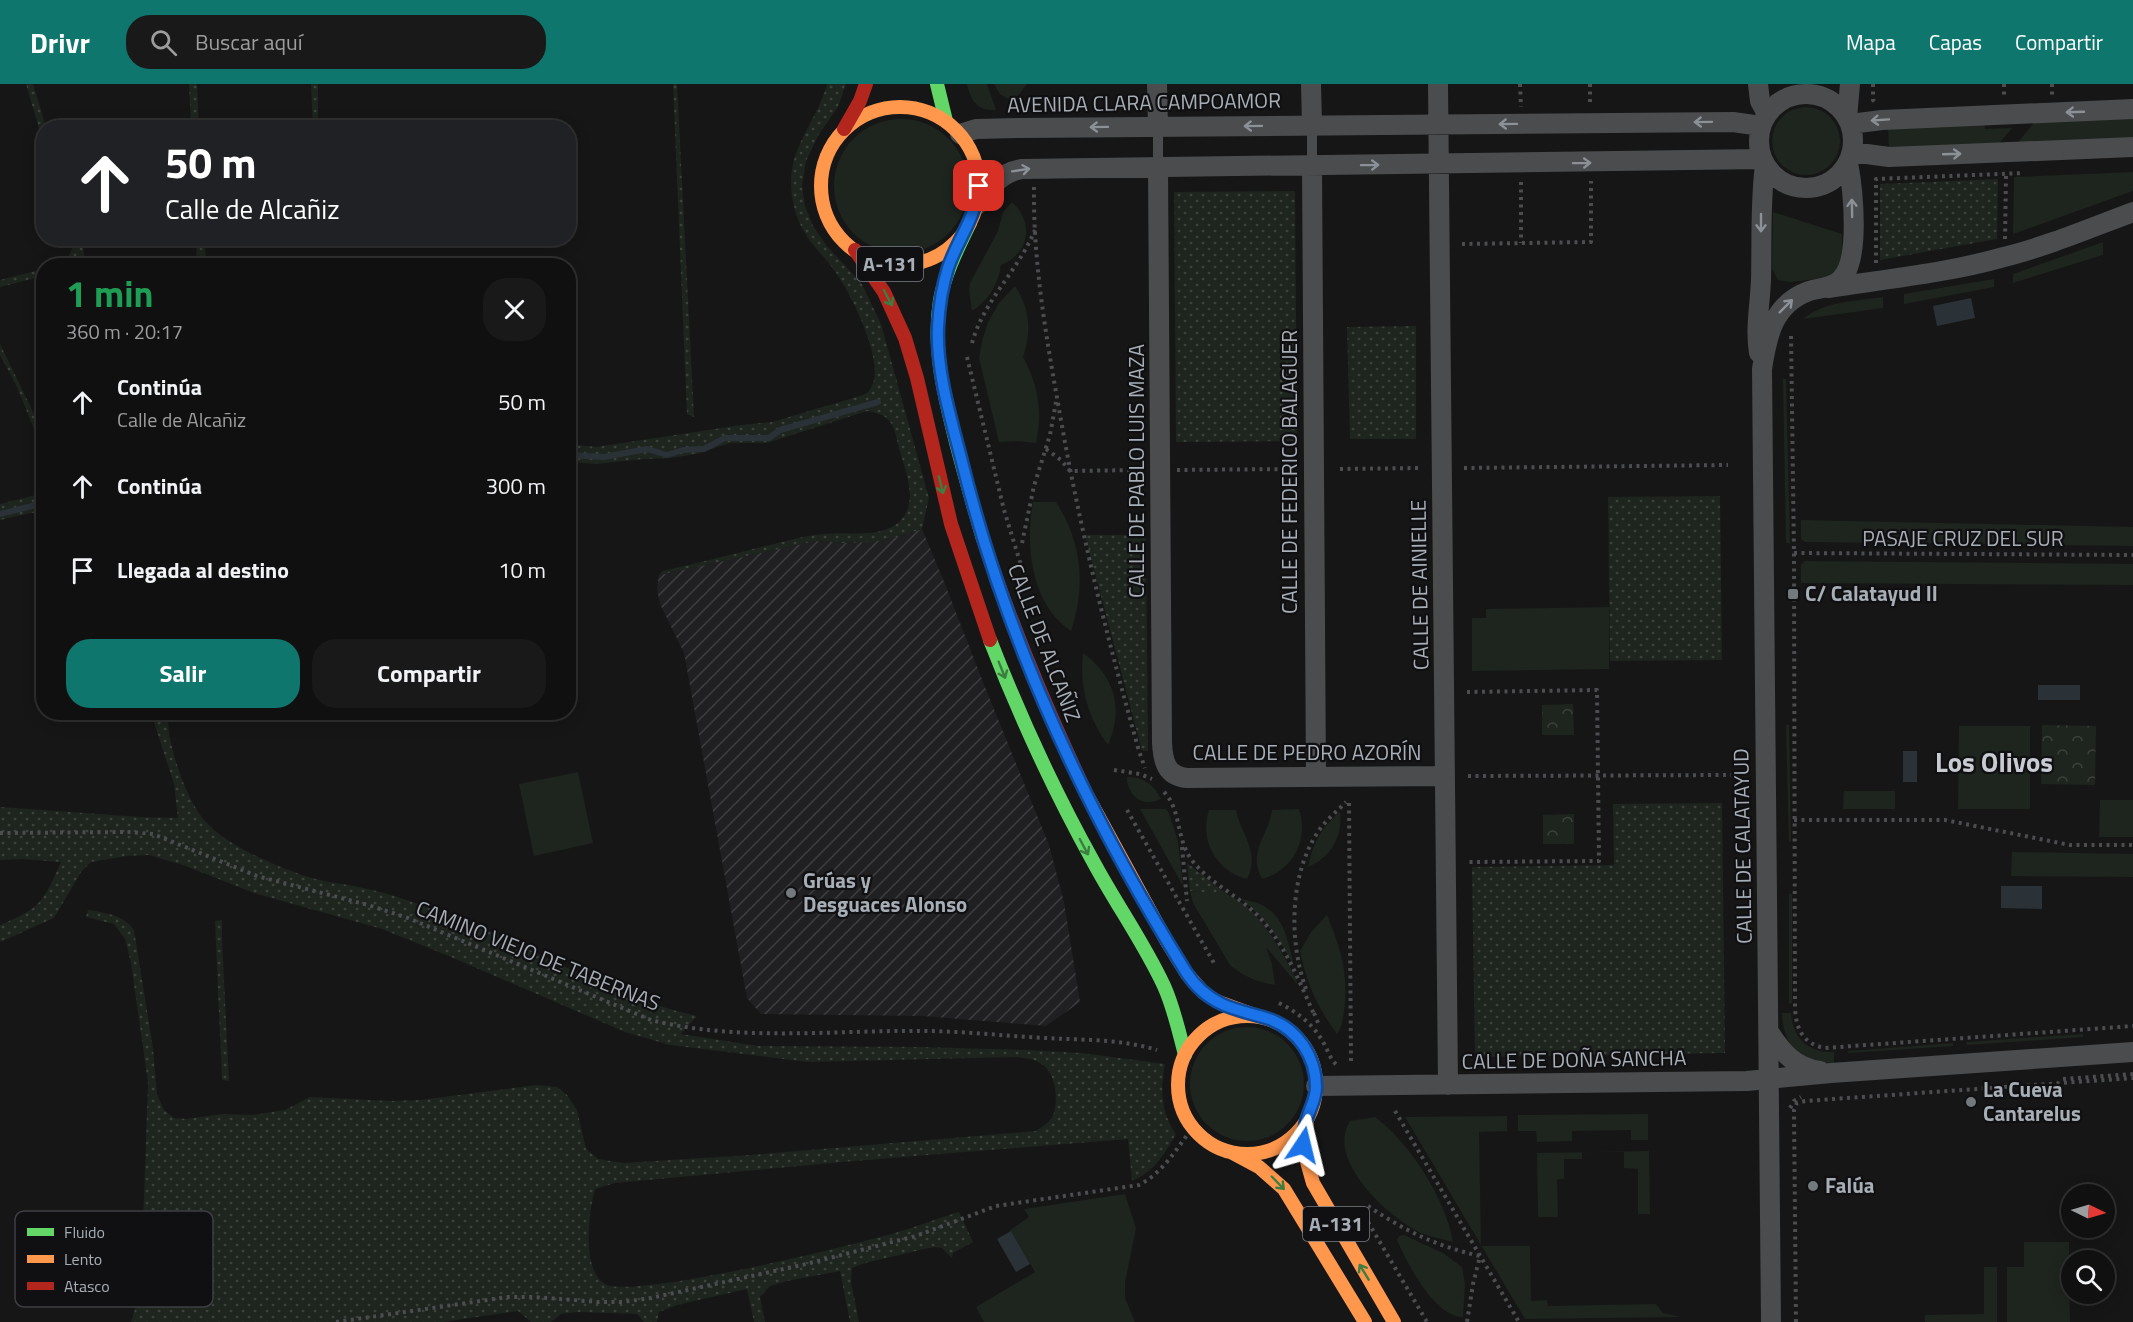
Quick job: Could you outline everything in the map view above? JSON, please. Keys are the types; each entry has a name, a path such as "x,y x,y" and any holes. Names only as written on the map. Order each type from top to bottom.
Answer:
{"main road":[{"name":"A-131","path":"866,84 860,101 831,148 824,166 821,185 823,204 840,238 871,260 890,264 918,262 945,251 959,239 973,214 979,186 977,168 970,150 953,127 936,84"},
{"name":"A-131","path":"842,132 856,120 873,111 892,107 911,107 929,112 953,127"},
{"name":"CALLE DE ALCAÑIZ","path":"973,214 949,266 943,287 938,352 970,497 1010,620 1041,700 1077,778 1117,854 1188,975 1204,993 1214,1000 1257,1016"},
{"name":"A-131","path":"855,250 889,300 906,339 958,546 1014,700 1074,828 1164,986 1174,1012 1184,1058"},
{"name":"A-131","path":"1365,1322 1284,1189 1259,1167 1203,1138 1193,1127 1181,1102 1179,1074 1184,1058 1199,1035 1220,1021 1257,1016 1278,1023 1295,1035 1311,1058 1316,1086 1315,1098 1304,1132 1304,1152 1310,1177 1394,1322"},
{"name":"A-131","path":"1230,1152 1260,1153 1274,1148 1287,1141 1307,1119"}],"street":[{"path":"1157,84 1158,127"},
{"path":"1311,84 1312,125"},
{"name":"CALLE DE AINIELLE","path":"1438,84 1448,1085"},
{"path":"1758,84 1764,120 1759,148 1763,162 1772,175 1782,183 1807,189 1819,187 1831,182 1850,157 1852,133 1848,121 1838,107 1827,99 1802,94 1788,97 1777,104 1764,120"},
{"path":"1848,121 1850,84"},
{"path":"1848,121 2133,110"},
{"name":"AVENIDA CLARA CAMPOAMOR","path":"953,127 976,129 1764,120"},
{"path":"1850,157 2133,147"},
{"name":"CALLE DE CALATAYUD","path":"1762,369 1768,338 1775,318 1784,307 1795,297 1834,285 1848,268 1852,253 1850,157"},
{"path":"973,214 986,192 1002,177 1015,170 1763,162"},
{"name":"CALLE DE CALATAYUD","path":"1763,162 1761,281 1756,325 1762,369 1771,1322"},
{"name":"CALLE DE FEDERICO BALAGUER","path":"1312,166 1316,777"},
{"name":"CALLE DE PABLO LUIS MAZA","path":"1158,167 1162,749 1165,765 1162,776"},
{"path":"1852,253 1855,262 1866,275 1963,267 2041,246 2133,212"},
{"path":"1809,292 1883,272"},
{"name":"CALLE DE PEDRO AZORÍN","path":"1162,776 1187,778 1445,776"},
{"name":"CALLE DE DOÑA SANCHA","path":"1769,1032 1793,1062 1812,1070 1831,1073"},
{"name":"CALLE DE DOÑA SANCHA","path":"1316,1086 1748,1081 2133,1052"}],"lane":[{"path":"1312,125 1312,166"},
{"path":"1158,127 1158,167"}],"path":[{"path":"1520,84 1521,109"},
{"path":"1590,84 1590,108"},
{"path":"2004,84 2004,98"},
{"path":"2052,84 2052,96"},
{"path":"1883,272 1876,266 1876,180 2029,173"},
{"path":"2005,242 2006,174"},
{"path":"1462,244 1591,242 1591,181"},
{"path":"1521,182 1521,243"},
{"path":"1027,184 1034,184 1035,229 1044,321 1056,396 1090,569 1143,765 1162,776 1173,804 1182,843 1187,901"},
{"path":"972,343 986,308 1023,256 1035,229"},
{"path":"1998,244 2011,240"},
{"path":"1793,326 1790,369 1794,553 1796,1022 1801,1035 1811,1044 1825,1048 2133,1026"},
{"path":"966,351 1001,499 1025,576"},
{"path":"1022,543 1032,494 1053,423 1056,396"},
{"path":"1046,449 1061,460 1070,471"},
{"path":"1464,468 1728,465"},
{"path":"1340,469 1420,468"},
{"path":"1174,470 1300,469"},
{"path":"1070,471 1147,470"},
{"name":"PASAJE CRUZ DEL SUR","path":"1794,553 2133,555"},
{"path":"1467,692 1597,690 1599,861 1469,862"},
{"path":"1114,770 1162,776"},
{"path":"1468,776 1731,775"},
{"path":"1314,1014 1298,961 1294,927 1297,892 1314,838 1323,825 1347,802 1351,1062"},
{"path":"1124,805 1217,969"},
{"path":"1794,820 1945,820 2070,845 2133,845"},
{"name":"CAMINO VIEJO DE TABERNAS","path":"0,833 129,832 153,834 257,876 368,905 408,918 651,1020 670,1025 736,1031 924,1031 1102,1042 1141,1045 1184,1058"},
{"path":"1182,843 1190,858 1205,875 1240,900 1266,926 1292,966 1319,1024"},
{"path":"1277,1002 1295,1011 1310,1023 1322,1039 1332,1060 1341,1068"},
{"path":"1789,1132 1790,1106 1794,1101 1805,1096 2133,1076"},
{"path":"1796,1322 1794,1110 1797,1103 2133,1076"},
{"path":"1395,1111 1519,1322"},
{"path":"336,1322 508,1298 534,1297 598,1302 632,1300 802,1265 916,1236 996,1206 1139,1185 1151,1179 1158,1172 1193,1127"},
{"path":"1368,1206 1421,1238 1480,1256"},
{"path":"1366,1219 1427,1322"},
{"path":"1467,1322 1480,1256"}],"shaded area":[{"path":"1971,298 1975,318 1937,326 1933,306"},
{"path":"922,529 1049,845 1064,902 1080,1002 1046,1026 923,1016 761,1014 747,998 684,653 660,604 657,589 659,575 816,541 843,543 890,539"},
{"path":"2038,685 2080,685 2080,700 2038,700"},
{"path":"1903,751 1917,751 1917,782 1903,782"},
{"path":"2001,886 2042,886 2042,909 2001,908"},
{"path":"1011,1231 1030,1264 1016,1272 997,1239"}],"green space":[{"path":"26,84 33,84 44,120 37,120"},
{"path":"189,84 197,84 199,120 191,120"},
{"path":"311,84 318,84 318,120 313,120"},
{"path":"673,84 677,84 694,417 687,414"},
{"path":"827,84 846,84 838,107 819,134 806,161 802,186 805,206 813,226 827,246 862,284 881,324 929,498 922,529 871,542 816,541 659,575 663,571 802,537 882,531 899,522 909,506 907,476 891,422 882,415 867,411 767,443 730,443 696,454 671,458 596,464 576,463 576,445 596,447 772,422 863,395 870,390 874,378 874,364 865,329 841,280 803,230 792,196 791,179 797,151"},
{"path":"967,84 987,84 996,110 984,109 976,104"},
{"path":"994,84 1027,84 1013,102 1000,94"},
{"path":"1799,107 1813,107 1825,112 1835,122 1840,141 1835,160 1825,170 1813,175 1799,175 1787,170 1777,160 1772,148 1772,134 1777,122 1787,112"},
{"path":"2133,116 2133,141 2016,145 2036,120"},
{"path":"901,119 927,124 948,139 963,160 968,186 963,212 948,233 927,248 901,253 875,248 854,233 839,212 834,186 839,160 854,139 875,124"},
{"path":"1984,122 1985,129 2012,128 1997,146 1889,150 1888,126"},
{"path":"2133,172 2133,191 2013,234 2014,177"},
{"path":"1998,179 1997,239 1880,260 1880,184"},
{"path":"1295,191 1297,441 1176,442 1174,192"},
{"path":"1012,202 1024,219 1026,237 1023,246 1010,260 1001,265 992,291 972,311 970,283 998,231 1003,212"},
{"path":"1773,212 1842,234 1842,266 1827,278 1790,282 1778,280 1772,269"},
{"path":"2103,242 2103,255 2013,283 2013,274"},
{"path":"72,246 83,246 83,258 66,258"},
{"path":"196,246 205,246 206,258 197,258"},
{"path":"36,271 36,278 0,287 0,280"},
{"path":"1994,279 1994,287 1904,304 1904,294"},
{"path":"1015,286 1024,303 1028,320 1028,338 1023,357 1038,398 1039,420 1036,443 999,442 979,358 988,322 999,303"},
{"path":"1883,297 1883,308 1803,319 1831,305"},
{"path":"1416,326 1416,439 1350,439 1347,327"},
{"path":"0,344 36,418 36,434 17,387 0,355"},
{"path":"1783,379 1786,379 1790,543 1786,543"},
{"path":"36,495 36,513 0,520 0,504"},
{"path":"1720,496 1722,660 1610,661 1608,497"},
{"path":"1033,502 1056,502 1065,517 1076,548 1080,581 1076,614 1071,631 1047,606 1039,590 1031,555"},
{"path":"1801,520 2133,527 2133,546 1805,542 1801,539"},
{"path":"1085,535 1146,535 1148,751 1142,751"},
{"path":"1805,561 2133,564 2133,585 1801,583 1801,565"},
{"path":"1609,607 1609,669 1472,671 1472,618 1486,618 1486,609"},
{"path":"1083,653 1103,672 1114,694 1115,719 1108,745 1095,724 1086,702 1082,678"},
{"path":"1573,704 1574,735 1542,735 1542,705"},
{"path":"153,720 168,720 169,736 189,797 209,825 229,841 267,861 305,876 383,893 462,920 636,998 697,1016 681,1034 758,1046 1027,1050 1082,1053 1165,1064 1162,1083 1163,1101 1167,1118 1176,1134 1153,1167 1132,1181 1128,1139 615,1183 595,1189 589,1225 592,1266 597,1277 605,1284 624,1287 699,1278 795,1258 898,1232 959,1212 973,1242 953,1253 952,1258 942,1248 933,1247 852,1268 851,1282 859,1322 850,1322 840,1271 770,1286 760,1297 765,1322 754,1322 747,1289 677,1305 659,1312 657,1322 644,1322 637,1314 579,1312 561,1314 551,1322 531,1322 518,1311 443,1322 131,1322 136,1307 213,1307 213,1211 143,1211 148,1083 131,963 125,939 114,924 86,917 88,910 119,917 134,930 153,1048 157,1094 164,1110 174,1118 187,1119 222,1114 252,1115 285,1110 310,1097 390,1101 420,1100 537,1085 557,1087 567,1095 577,1110 586,1149 598,1159 623,1163 751,1155 1036,1131 1051,1119 1056,1098 1054,1082 1043,1065 1037,1061 1015,1057 808,1062 670,1045 625,1032 382,929 254,893 183,865 149,855 91,862 81,872 54,918 0,942 0,925 24,914 39,902 50,886 61,862 0,860 0,807 178,818 174,784"},
{"path":"1786,725 1789,725 1791,842 1789,842"},
{"path":"2042,725 2096,726 2095,785 2041,784"},
{"path":"1959,726 2030,726 2030,809 1958,809"},
{"path":"578,772 593,843 534,856 519,784"},
{"path":"1127,777 1147,782 1161,799 1148,802 1137,798 1130,790"},
{"path":"1844,791 1895,791 1895,809 1843,809"},
{"path":"2100,800 2133,800 2133,837 2099,837"},
{"path":"1722,803 1725,1053 1475,1057 1472,867 1614,865 1613,804"},
{"path":"1140,809 1166,809 1169,813 1178,841 1183,886"},
{"path":"1299,809 1302,832 1296,852 1282,869 1262,879 1258,869 1258,851 1272,810"},
{"path":"1209,810 1236,810 1251,852 1251,869 1247,879 1227,869 1213,853 1206,832"},
{"path":"1340,812 1340,830 1334,845 1323,858 1308,867 1319,836"},
{"path":"1574,814 1574,844 1543,844 1543,815"},
{"path":"2012,852 2133,854 2133,877 2011,876"},
{"path":"1187,863 1231,897 1190,891"},
{"path":"1190,891 1227,895 1252,911 1277,945 1296,978 1297,984 1266,947 1272,964 1275,985 1251,978 1230,965 1193,903"},
{"path":"1789,894 1792,894 1792,1003 1789,1003"},
{"path":"1241,899 1255,902 1274,914 1285,931 1294,966 1271,930"},
{"path":"1327,915 1340,951 1345,974 1344,1012 1337,1034 1314,995 1300,951 1311,932"},
{"path":"222,920 229,1081 222,1080 215,921"},
{"path":"1782,1013 1791,1013 1795,1030 1809,1047 1834,1052 1834,1063 1812,1060 1796,1051 1786,1035"},
{"path":"1247,1027 1269,1032 1287,1044 1299,1062 1304,1084 1299,1106 1287,1124 1269,1136 1247,1141 1225,1136 1207,1124 1195,1106 1190,1084 1195,1062 1207,1044 1225,1032"},
{"path":"2083,1034 2083,1037 1967,1045 1966,1042"},
{"path":"1953,1043 1953,1046 1848,1053 1848,1051"},
{"path":"1648,1114 1648,1140 1631,1140 1631,1130 1572,1131 1572,1141 1537,1142 1536,1131 1518,1131 1518,1115"},
{"path":"1507,1116 1507,1131 1479,1132 1481,1245 1405,1117"},
{"path":"1375,1117 1401,1141 1424,1173 1443,1208 1453,1242 1421,1233 1393,1215 1364,1186 1353,1170 1346,1153 1345,1136 1350,1121"},
{"path":"1649,1151 1650,1214 1638,1214 1638,1169 1624,1168 1624,1152 1593,1152"},
{"path":"1582,1152 1582,1159 1564,1159 1564,1179 1557,1179 1558,1217 1538,1217 1537,1153"},
{"path":"1125,1194 1136,1228 1125,1283 1125,1298 1135,1322 984,1322 976,1307 1035,1272 1010,1230 1029,1217 1024,1209"},
{"path":"1404,1235 1443,1253 1462,1267 1465,1284 1463,1317 1452,1315 1442,1308 1423,1287 1407,1262 1397,1240 1399,1236"},
{"path":"2024,1242 2069,1242 2069,1250 2061,1250 2061,1304 2070,1304 2070,1322 2007,1322 2007,1267 2024,1267"},
{"path":"1482,1246 1530,1246 1531,1301 1547,1300 1548,1306 1656,1304 1663,1313 1681,1317 1525,1319"},
{"path":"1984,1267 1997,1267 1997,1322 1925,1322 1925,1315 1984,1314"}],"waterway":[{"path":"576,455 604,457 647,449 667,455 683,450 704,449 725,438 769,438 780,430 878,402"},
{"path":"0,514 36,505"}],"traffic: fast":[{"path":"937,84 946,121"},
{"path":"970,223 952,261 942,290 938,337 941,374 948,410 983,539"},
{"path":"990,640 1013,697 1065,809 1164,986 1185,1055"}],"traffic: slow":[{"path":"900,107 930,113 956,130 973,156 979,186 973,216 956,242 930,259 900,265 870,259 844,242 827,216 821,186 827,156 844,130 870,113 900,107"},
{"path":"1088,797 1187,974 1204,993 1216,1001 1257,1016"},
{"path":"1247,1016 1273,1021 1296,1036 1311,1059 1316,1085 1311,1111 1296,1134 1273,1149 1247,1154 1221,1149 1198,1134 1183,1111 1178,1085 1183,1059 1198,1036 1221,1021 1247,1016"},
{"path":"1307,1119 1304,1151 1313,1183 1394,1322"},
{"path":"1231,1152 1259,1167 1284,1189 1365,1322"}],"traffic: jam":[{"path":"844,129 860,101 866,84"},
{"path":"855,250 884,292 905,338 917,378 951,524 990,640"},
{"path":"983,539 1031,670 1088,797"}],"place":[{"name":"C/ Calatayud II","path":"1793,594"},
{"name":"Grúas y Desguaces Alonso","path":"791,893"},
{"name":"La Cueva Cantarelus","path":"1971,1102"},
{"name":"Falúa","path":"1813,1186"}],"district":[{"name":"Los Olivos","path":"1994,763"}],"route":[{"path":"979,186 977,205 949,266 943,287 939,308 938,352 970,497 995,579 1041,700 1077,778 1117,854 1188,975 1204,993 1225,1006 1284,1026 1295,1035 1311,1058 1315,1072 1315,1098 1307,1119 1303,1145"}]}
